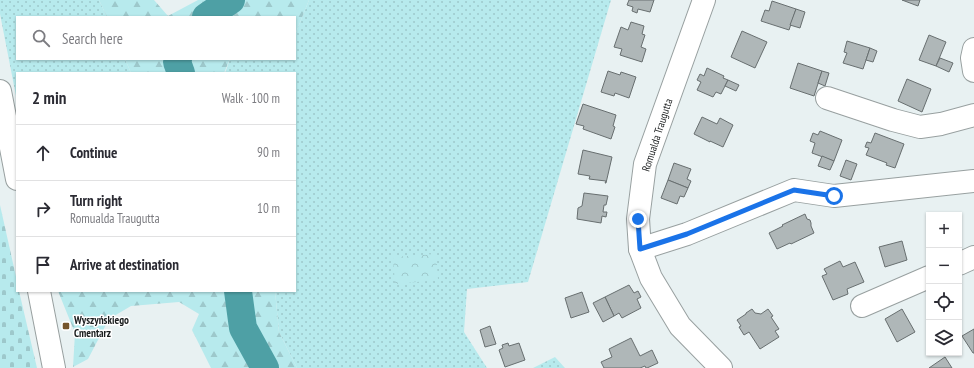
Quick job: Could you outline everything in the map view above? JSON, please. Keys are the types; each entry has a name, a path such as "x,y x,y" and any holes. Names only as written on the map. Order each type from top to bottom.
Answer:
{"street":[{"name":"Romualda Traugutta","path":"704,0 645,164 638,219 640,249 651,278 680,326 721,368"},
{"path":"974,49 972,58 974,71"},
{"path":"0,91 3,118 16,175"},
{"path":"827,98 920,127 941,124 974,115"},
{"path":"640,249 687,234 794,190 834,196 974,181"},
{"path":"962,263 974,258"},
{"path":"862,306 926,278"},
{"path":"39,292 54,368"}],"green space":[{"path":"0,0 99,0 107,16 16,16 16,60 125,60 131,72 16,72 16,96 0,14"},
{"path":"99,0 154,0 168,16 107,16"},
{"path":"198,0 309,0 296,32 296,16 168,16"},
{"path":"309,0 611,0 528,282 467,289 464,332 487,368 297,368 279,332 275,292 296,292 296,72 225,72 230,60 296,60 296,32"},
{"path":"125,60 230,60 224,72 131,72"},
{"path":"0,205 16,277 16,292 19,292 37,368 0,368"},
{"path":"436,254 438,280 395,284 393,257"},
{"path":"58,292 275,292 279,332 297,368 211,368 192,330 199,314 179,302 131,306 109,319 88,359 73,367 75,333"},
{"path":"555,357 565,368 533,368"}],"building":[{"path":"629,0 654,0 650,12 638,9 637,13 632,11 633,7 627,5"},
{"path":"902,0 920,0 918,6"},
{"path":"772,1 796,9 789,30 761,21 765,10 769,11"},
{"path":"796,9 805,12 800,28 790,25"},
{"path":"631,22 644,26 642,34 645,35 641,47 646,49 642,62 620,55 622,49 614,47 621,27 628,30"},
{"path":"742,31 767,42 755,68 731,57"},
{"path":"929,35 946,42 936,66 919,60"},
{"path":"847,41 870,48 863,69 843,63 847,53 844,52"},
{"path":"870,48 877,51 873,62 866,60"},
{"path":"940,58 953,63 949,72 936,66"},
{"path":"798,63 822,71 814,96 790,88"},
{"path":"707,68 724,76 723,78 728,80 721,94 716,92 713,97 697,90 701,82 697,80 700,74 704,76"},
{"path":"608,71 620,75 621,72 636,77 629,98 615,93 614,96 601,92"},
{"path":"822,71 829,73 825,86 818,83"},
{"path":"907,79 931,89 922,112 898,101"},
{"path":"728,80 739,85 736,91 725,86"},
{"path":"583,104 616,115 613,126 615,127 611,139 583,129 584,126 576,124"},
{"path":"702,117 717,124 720,118 733,125 723,147 694,134"},
{"path":"820,131 842,140 834,161 812,153 815,143 810,141 813,133 818,135"},
{"path":"875,133 904,144 895,168 886,165 887,163 866,155 869,148 865,147 867,142 871,143"},
{"path":"583,150 612,157 606,183 606,181 589,179 590,176 578,174"},
{"path":"822,156 834,161 830,170 818,166"},
{"path":"846,160 857,164 851,180 840,176"},
{"path":"674,163 691,169 687,179 691,181 688,188 668,180"},
{"path":"668,180 688,188 684,197 680,196 677,204 661,198"},
{"path":"584,193 608,196 603,212 607,212 606,217 602,216 601,223 577,219 578,208 582,206"},
{"path":"805,214 807,219 810,220 814,233 777,249 769,233"},
{"path":"902,241 907,260 885,267 879,247"},
{"path":"840,261 843,267 855,262 864,282 847,289 848,294 833,300 822,276 827,274 824,269"},
{"path":"629,285 634,293 638,291 641,297 637,299 641,308 622,318 619,313 614,316 605,297"},
{"path":"582,292 589,312 571,318 565,298"},
{"path":"605,297 614,316 603,322 593,303"},
{"path":"752,309 755,313 761,314 768,309 773,316 771,317 779,329 775,331 779,337 760,349 749,332 744,335 737,320"},
{"path":"902,309 915,332 897,342 885,319"},
{"path":"490,326 496,344 485,347 480,330"},
{"path":"974,329 974,353 973,353 962,336"},
{"path":"631,338 640,356 652,350 658,363 647,368 645,366 640,368 604,368 601,362 612,357 609,349"},
{"path":"508,343 509,346 519,343 525,360 505,367 499,350 503,348 502,345"},
{"path":"945,357 952,368 929,368"}],"waterway":[{"path":"207,16 231,0"},
{"path":"178,60 181,72"},
{"path":"238,292 243,328 265,368"}],"place":[{"name":"Wyszyńskiego Cmentarz","path":"66,326"}],"route":[{"path":"638,219 640,249 687,234 794,190 834,196"}]}
